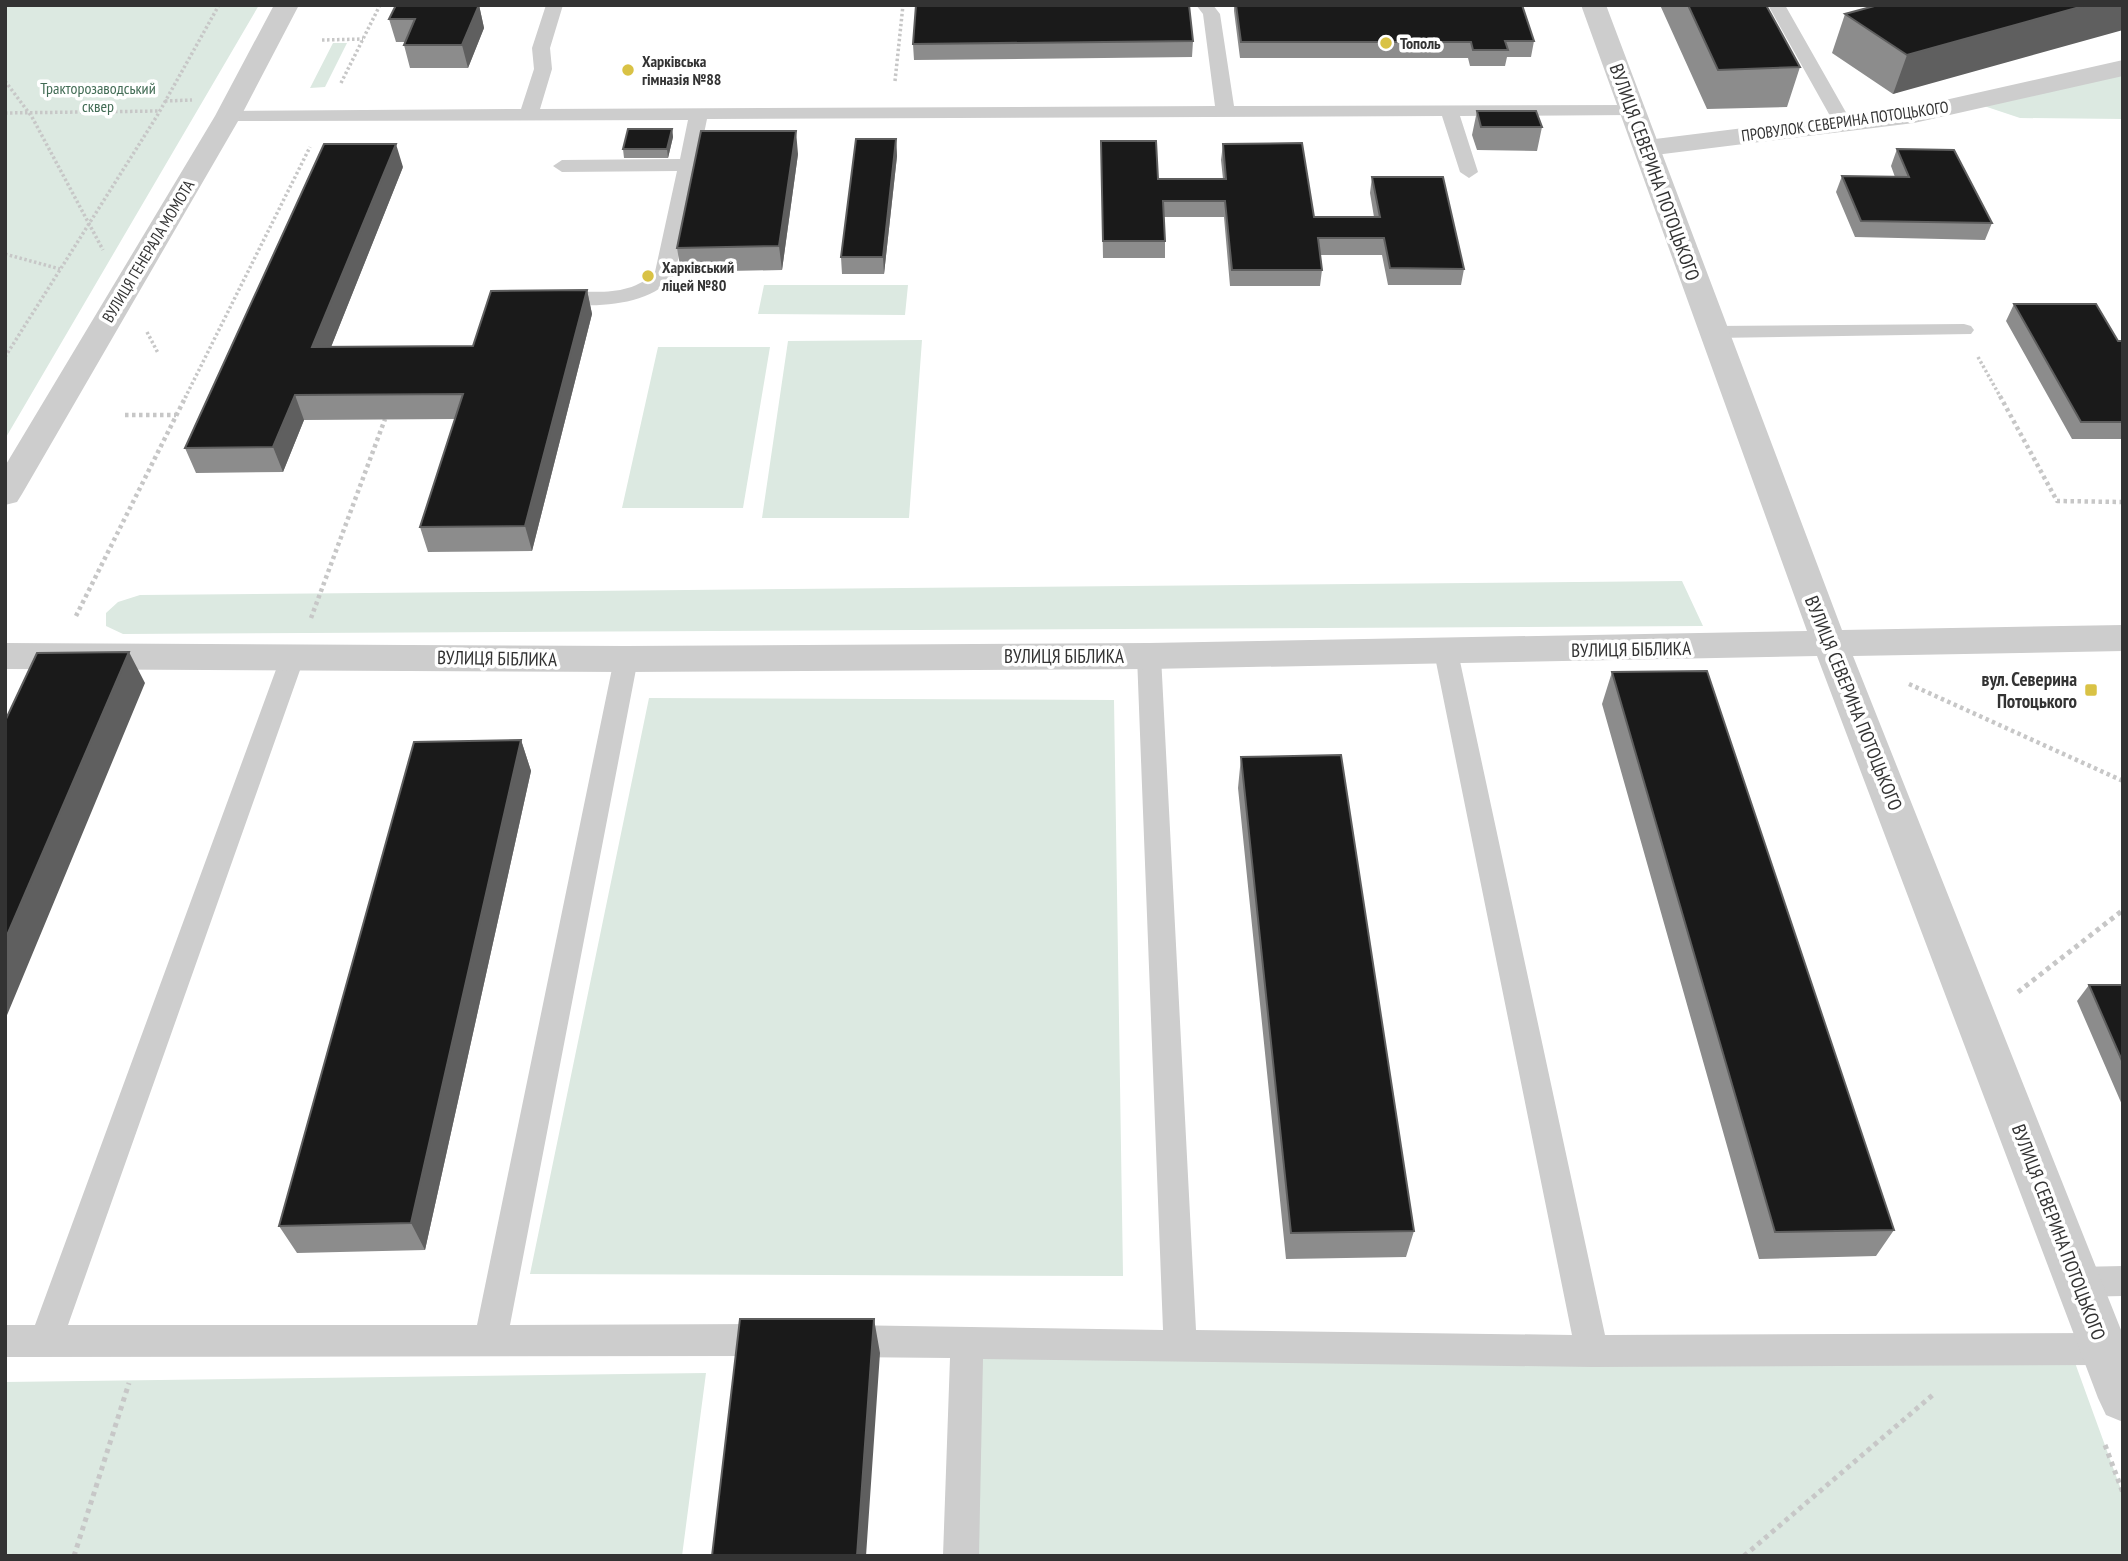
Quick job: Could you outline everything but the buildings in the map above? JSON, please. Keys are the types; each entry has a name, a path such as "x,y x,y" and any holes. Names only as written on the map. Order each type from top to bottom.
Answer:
{"street":[{"name":"ВУЛИЦЯ ГЕНЕРАЛА МОМОТА","path":"5,494 228,116 287,5"},
{"name":"ВУЛИЦЯ СЕВЕРИНА ПОТОЦЬКОГО","path":"1593,5 1831,645 2123,1398"},
{"name":"ПРОВУЛОК СЕВЕРИНА ПОТОЦЬКОГО","path":"1647,148 1914,115 2123,68"},
{"name":"ВУЛИЦЯ БІБЛИКА","path":"5,656 626,660 1149,656 2123,638"}],"lane":[{"path":"529,114 543,69 541,48 555,5"},
{"path":"1204,5 1211,14 1225,110"},
{"path":"1776,5 1843,124"},
{"path":"1449,110 1469,172"},
{"path":"228,116 1632,110"},
{"path":"534,296 624,296 650,288 660,281 665,274 699,113"},
{"path":"562,166 688,164"},
{"path":"1714,332 1964,330"},
{"path":"1446,652 1592,1351"},
{"path":"46,1340 293,656"},
{"path":"1149,656 1180,1347"},
{"path":"491,1339 626,660"},
{"path":"2077,1282 2123,1281"},
{"path":"5,1341 811,1341 1592,1351 2104,1349"},
{"path":"961,1556 967,1342"}],"path":[{"path":"5,357 159,111 219,5"},
{"path":"339,88 380,5"},
{"path":"892,112 903,5"},
{"path":"322,40 363,39"},
{"path":"5,81 32,117 158,353"},
{"path":"5,113 159,111"},
{"path":"72,623 314,137"},
{"path":"5,254 60,269"},
{"path":"1964,330 2057,501 2123,502"},
{"path":"125,415 176,415"},
{"path":"310,621 385,419"},
{"path":"1904,682 2123,781"},
{"path":"2018,992 2123,911"},
{"path":"74,1556 144,1340"},
{"path":"1744,1556 1987,1349"}],"green space":[{"name":"Тракторозаводський сквер","path":"5,5 259,5 5,439"},
{"path":"333,43 347,43 325,87 310,88"},
{"path":"2123,68 2123,119 2020,118 1972,102"},
{"path":"764,285 908,285 905,315 758,314"},
{"path":"922,340 909,518 762,518 788,341"},
{"path":"658,347 770,347 743,508 622,508"},
{"path":"1682,581 1703,626 123,634 106,626 106,613 118,602 140,595"},
{"path":"649,698 1114,700 1123,1276 530,1274"},
{"path":"967,1341 2070,1349 2123,1495 2123,1556 962,1556"},
{"path":"706,1373 682,1556 5,1556 5,1382"}],"place":[{"name":"Тополь","path":"1386,43"},
{"name":"Харківська гімназія №88","path":"628,70"},
{"name":"Харківський ліцей №80","path":"648,276"},
{"name":"вул. Северина Потоцького","path":"2091,690"}]}
